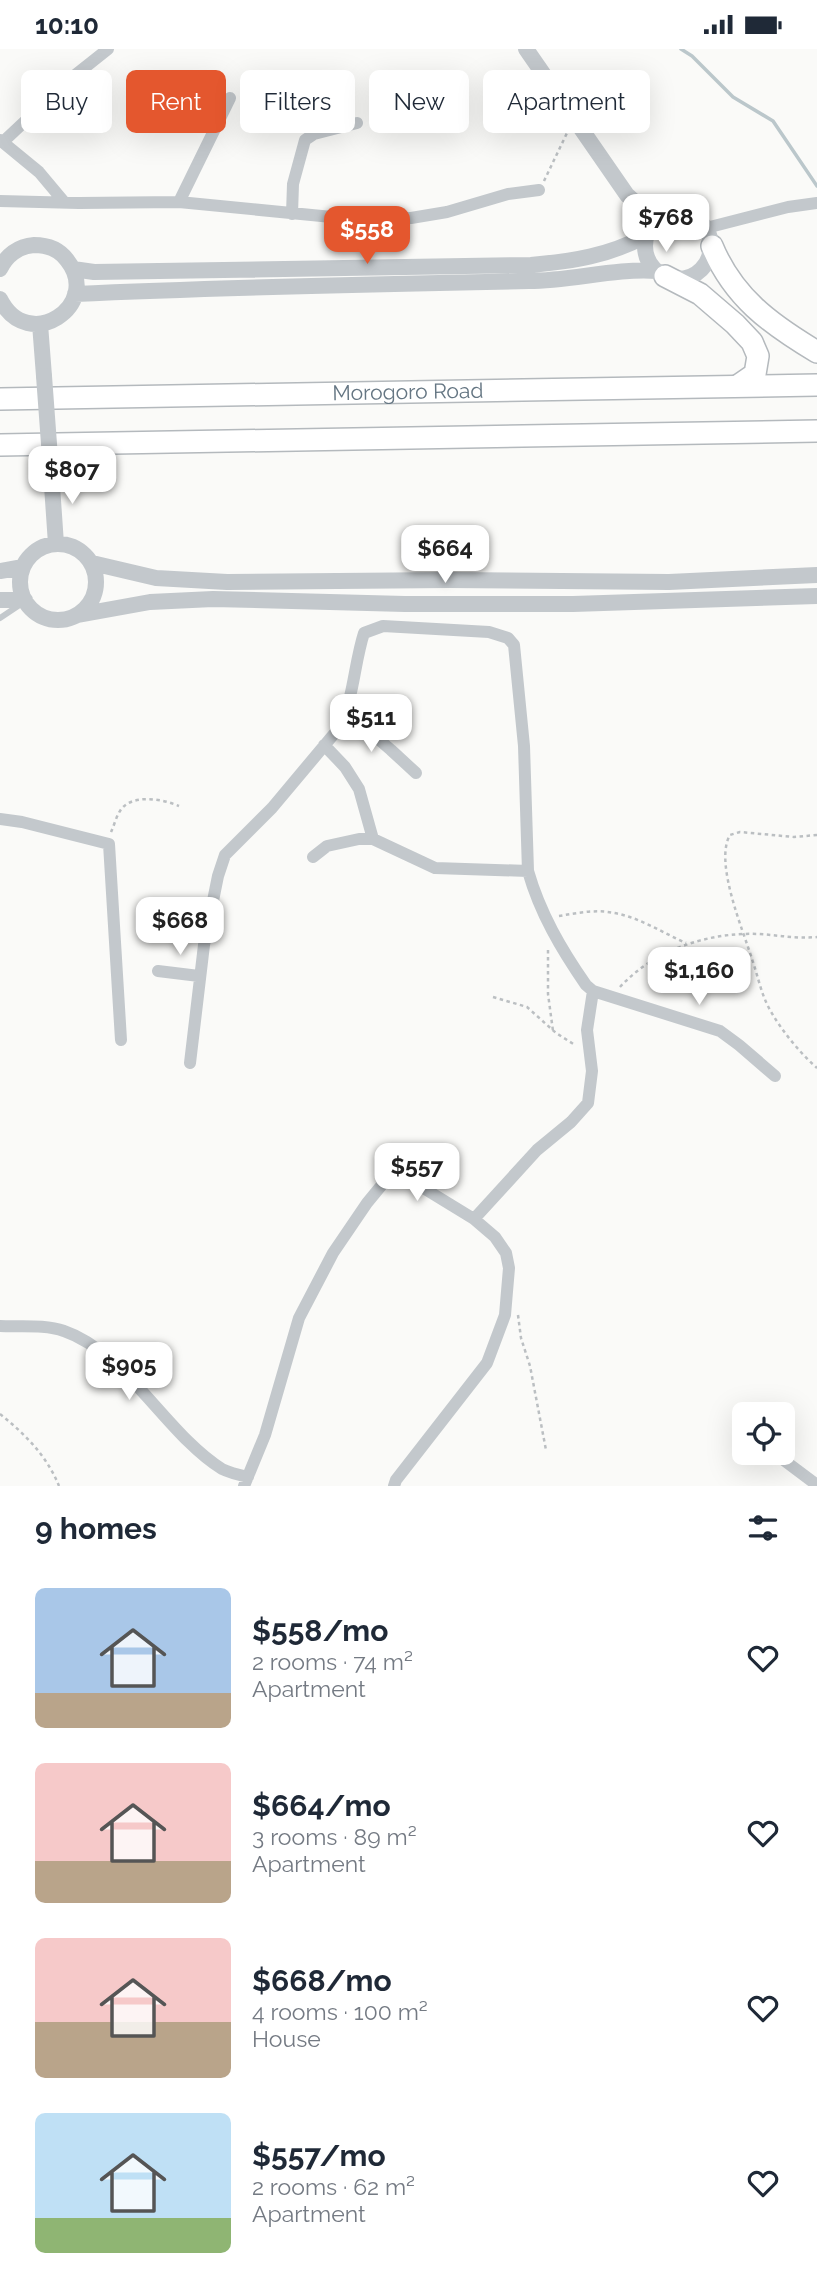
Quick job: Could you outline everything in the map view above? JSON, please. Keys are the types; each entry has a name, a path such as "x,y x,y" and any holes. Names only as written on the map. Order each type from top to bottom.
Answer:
{"highway":[{"path":"709,237 722,270 751,305 777,328 817,352"},
{"path":"661,273 701,294 752,342 758,355 755,374 739,384"},
{"name":"Morogoro Road","path":"0,399 817,384"},
{"path":"0,445 817,431"}],"street":[{"path":"65,203 39,172 1,141 108,49"},
{"path":"526,49 541,70"},
{"path":"179,202 230,98"},
{"path":"292,214 293,184 305,140 314,134 357,123"},
{"path":"584,133 627,195 656,221"},
{"path":"0,201 179,202 342,218 411,218 447,212 508,194 539,190"},
{"path":"709,237 788,207 817,203"},
{"path":"73,269 94,272 531,265 580,260 619,250 646,236 656,221 664,216 683,213 700,221 709,237 706,264 700,271 683,279 637,269 547,281 267,286 75,294"},
{"path":"646,236 646,255 661,273"},
{"path":"0,269 13,253 38,245 55,249 62,254 76,277 73,302 62,315 48,323 30,324 13,316 0,299"},
{"path":"40,324 56,544"},
{"path":"78,615 90,604 97,588 92,563 80,550 64,544 39,548 23,567 20,584 25,600 37,613 61,620 150,602 213,599 405,604 573,604 817,596"},
{"path":"92,563 156,578 227,582 448,580 655,583 817,575"},
{"path":"0,571 23,567"},
{"path":"0,600 25,600"},
{"path":"190,1063 199,976 211,903 225,855 272,808 339,727 347,712 357,654 364,633 383,626 489,632 508,638 514,645 521,698 528,871 548,923 579,976 593,991 720,1031 775,1076"},
{"path":"347,712 415,773"},
{"path":"324,745 345,767 359,789 373,839"},
{"path":"0,819 107,842 110,846 121,1040"},
{"path":"313,857 327,846 359,839 373,839 435,868 528,871"},
{"path":"158,971 199,976"},
{"path":"474,1219 537,1150 572,1122 587,1106 592,1071 587,1030 593,991"},
{"path":"0,1326 58,1328 80,1338 123,1372 192,1444 221,1468 246,1481 269,1422 299,1318 334,1253 393,1170 404,1172 425,1189 474,1219 495,1237 506,1253 509,1268 505,1315 482,1371 436,1426 394,1486"},
{"path":"790,1465 817,1485"}],"lane":[{"path":"0,618 25,600"}],"path":[{"path":"539,190 567,133"},
{"path":"107,842 120,811 126,805 144,800 162,800 178,806"},
{"path":"817,835 794,837 740,832 730,835 725,845 727,873 743,934 768,1007 795,1045 817,1068"},
{"path":"553,1031 549,1008 548,923 587,912 613,912 637,919 687,944"},
{"path":"593,991 613,992 661,955 709,937 743,934 800,939 817,937"},
{"path":"493,997 527,1007 553,1031 591,1053"},
{"path":"517,1307 521,1338 530,1366 546,1450"},
{"path":"0,1414 37,1448 54,1473 59,1486"}],"waterway":[{"path":"681,49 692,56 733,97 773,121 817,186"}]}
